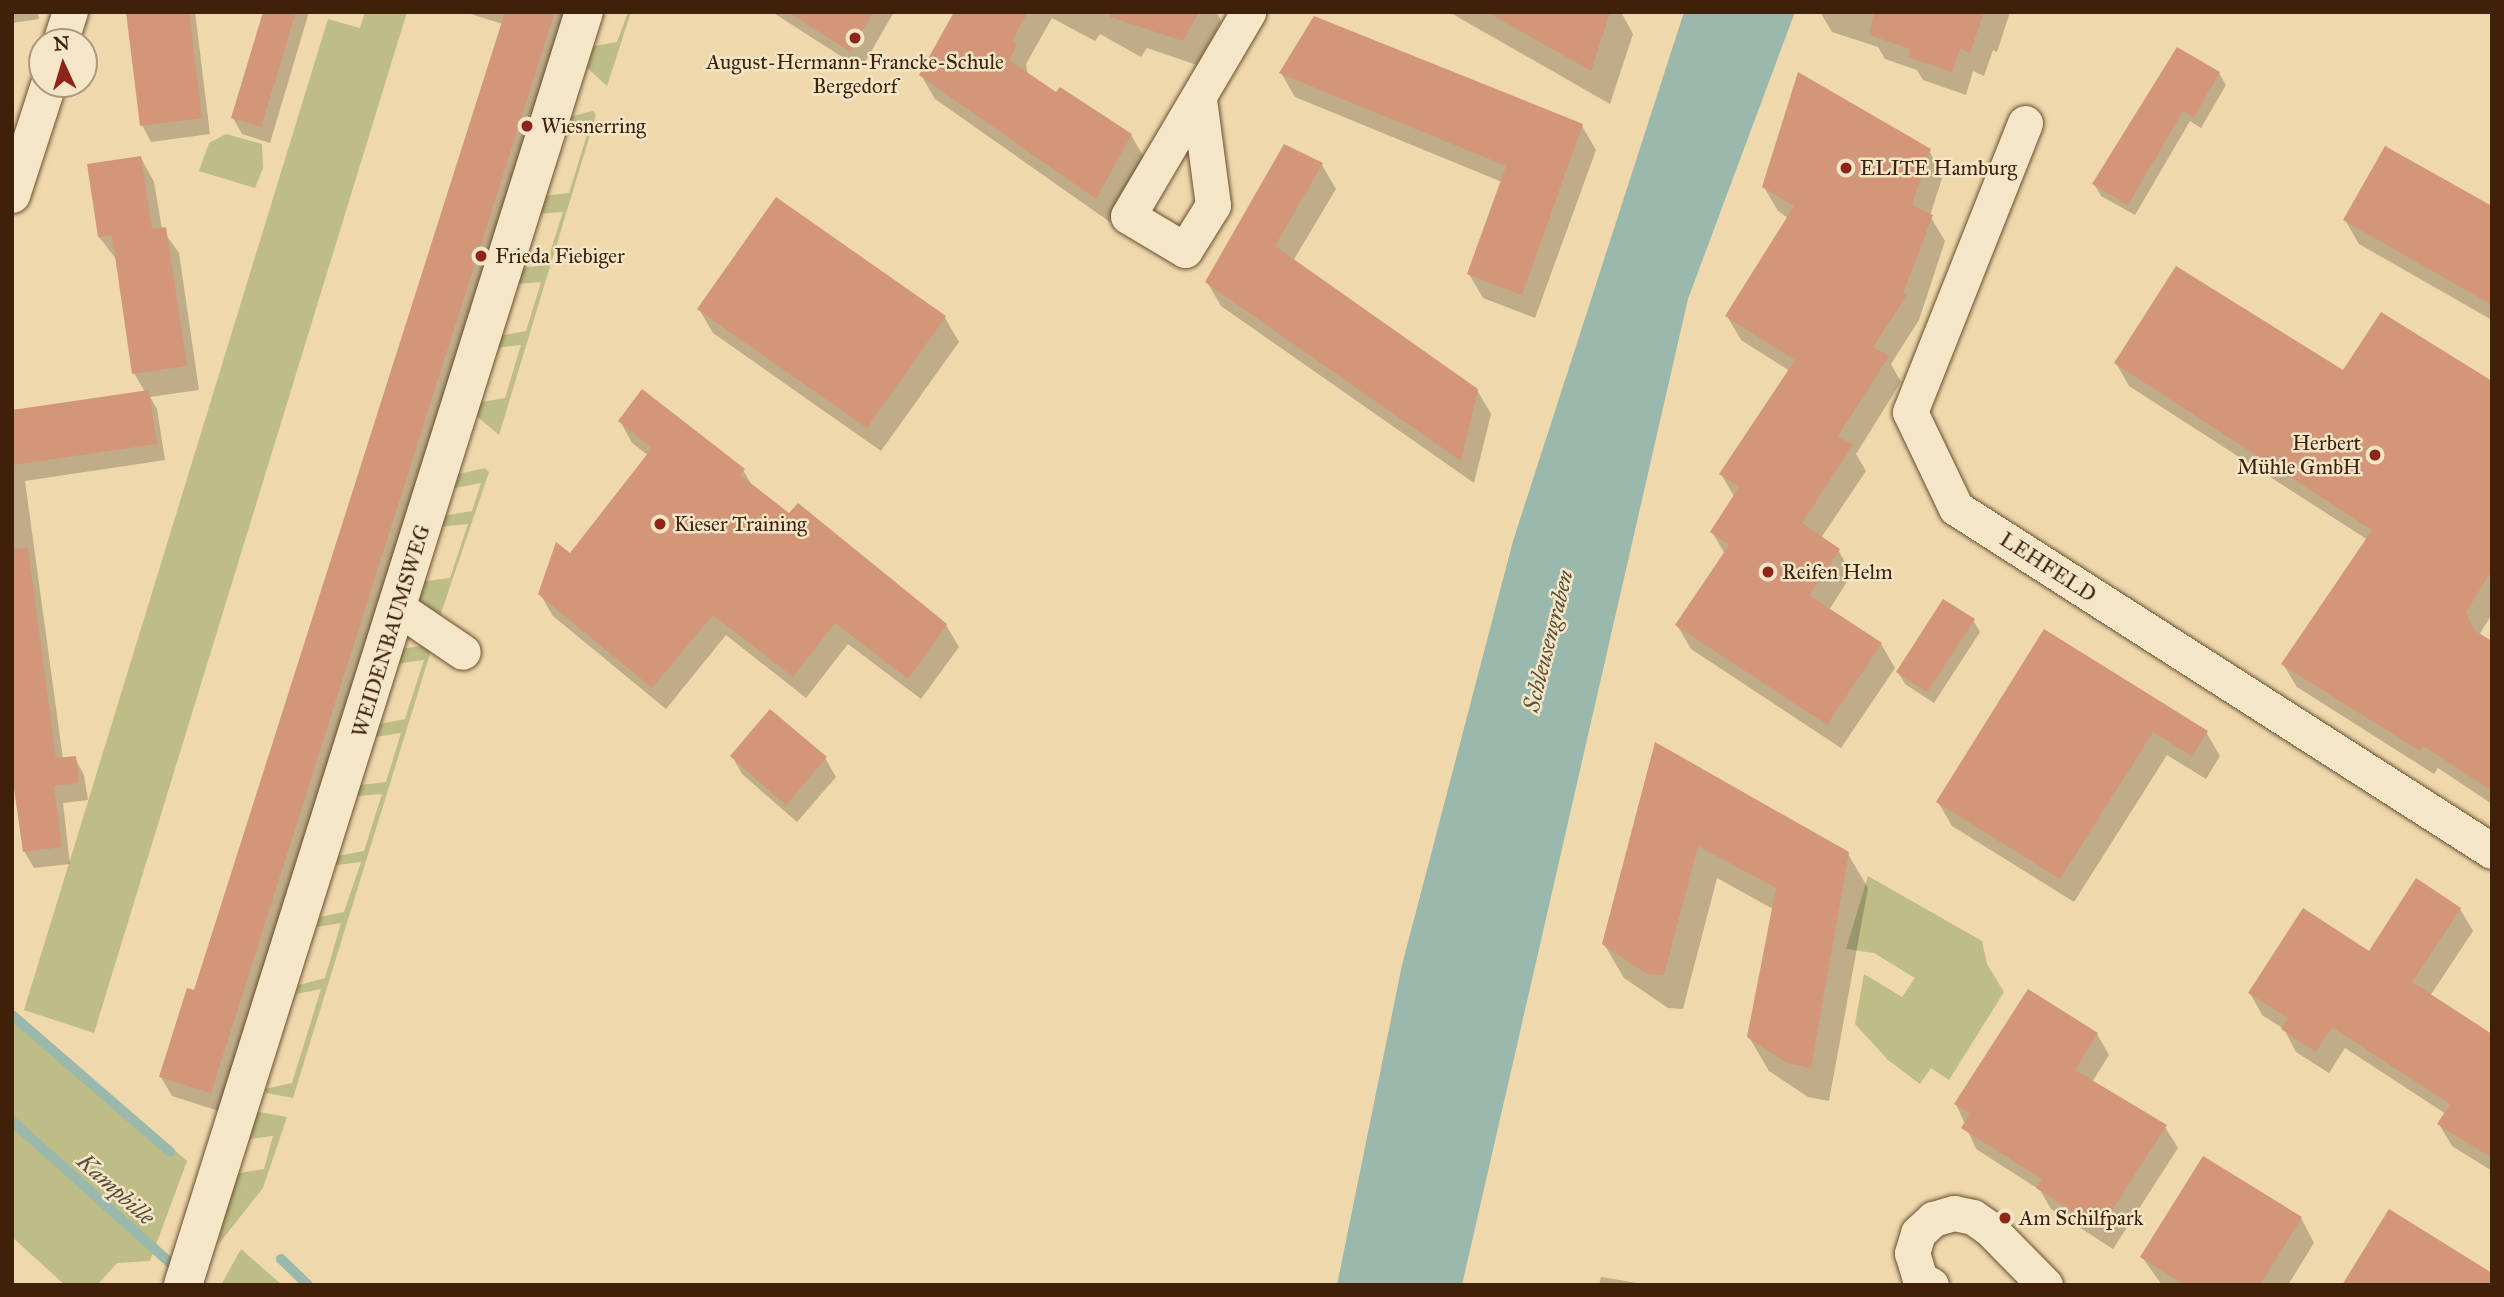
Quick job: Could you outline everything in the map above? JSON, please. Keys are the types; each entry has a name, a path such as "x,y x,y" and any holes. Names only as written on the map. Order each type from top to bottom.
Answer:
{"street":[{"name":"WEIDENBAUMSWEG","path":"189,1267 584,12"},
{"path":"1199,99 1248,12"},
{"path":"12,195 43,98"},
{"name":"LEHFELD","path":"2025,123 1910,412 1956,508 2492,851"},
{"path":"398,608 463,652"},
{"path":"1921,1283 1912,1253 1918,1233 1933,1219 1954,1213 1973,1217 1990,1228 2045,1285"}],"shaded area":[{"path":"365,12 407,12 94,1033 24,1010 328,19 360,28"},
{"path":"628,12 631,12 607,86 582,63 588,47 617,42"},
{"path":"593,111 596,115 499,435 473,413 476,403 505,398 521,345 495,348 499,336 526,331 541,282 516,284 520,268 546,265 563,212 537,214 543,196 569,193 590,125 561,130 565,118"},
{"path":"226,134 262,144 263,168 255,188 199,171 209,143"},
{"path":"485,468 489,472 438,622 415,595 419,582 450,578 468,524 440,527 443,516 472,511 481,483 449,489 454,475"},
{"path":"433,644 293,1098 266,1093 265,1089 292,1083 321,989 296,994 299,985 325,978 341,923 317,927 320,917 344,912 361,862 336,865 338,856 364,851 382,794 357,796 360,785 386,782 401,733 375,737 380,724 405,719 424,660 396,664 401,649"},
{"path":"1868,876 1982,941 1987,964 2004,992 1949,1080 1931,1068 1920,1084 1888,1060 1855,1024 1864,974 1902,997 1915,978 1874,953 1846,949"},
{"path":"12,1009 187,1161 150,1261 117,1263 97,1285 65,1285 12,1237"},
{"path":"260,1112 287,1117 263,1188 218,1245 234,1174 264,1169 273,1136 244,1140 253,1114"},
{"path":"241,1249 282,1285 221,1285"}],"water":[{"name":"Schleusengraben","path":"1684,12 1795,12 1688,299 1462,1285 1337,1285 1402,965 1513,541"}],"building":[{"path":"126,12 189,12 202,118 140,126"},
{"path":"263,12 296,12 261,127 231,118"},
{"path":"505,12 555,12 211,1093 159,1077 187,988 194,990"},
{"path":"788,12 873,12 850,52"},
{"path":"954,12 1028,12 1012,41 1017,45 1009,60 1056,92 1060,87 1132,134 1096,199 919,75"},
{"path":"1110,12 1199,12 1183,41 1110,17"},
{"path":"1487,12 1610,12 1591,71"},
{"path":"1874,12 1984,12 1970,53 1960,48 1952,72 1908,57 1910,49 1869,35"},
{"path":"1314,16 1583,124 1522,295 1467,274 1506,166 1279,73"},
{"path":"2177,47 2220,72 2194,117 2183,111 2128,205 2092,184"},
{"path":"1798,72 1931,149 1912,205 1933,215 1903,293 1907,295 1873,347 1889,356 1838,436 1853,445 1802,523 1840,549 1809,595 1882,643 1827,725 1675,625 1729,545 1710,532 1739,487 1719,474 1795,360 1725,316 1794,206 1762,187"},
{"path":"1284,144 1323,163 1275,246 1478,389 1461,461 1205,282"},
{"path":"2385,146 2492,206 2492,305 2343,220"},
{"path":"141,156 152,229 166,227 187,366 132,374 112,235 98,237 87,164"},
{"path":"776,197 946,316 867,428 697,309"},
{"name":"Herbert Mühle GmbH","path":"2176,266 2343,370 2381,312 2492,381 2492,570 2466,612 2474,630 2492,641 2492,791 2424,746 2420,751 2281,664 2372,530 2114,363"},
{"path":"642,389 745,469 740,475 789,513 798,503 947,624 908,679 835,623 793,677 713,615 652,688 538,594 556,542 570,553 652,448 618,421"},
{"path":"149,390 157,444 12,465 12,410"},
{"path":"28,548 56,758 76,756 79,783 54,786 62,847 23,852 12,774 12,549"},
{"path":"1943,599 1975,619 1927,692 1896,672"},
{"path":"2044,629 2208,731 2192,756 2153,732 2060,879 1936,802"},
{"path":"770,709 827,757 786,805 730,756"},
{"path":"1655,742 1849,852 1811,1068 1787,1063 1747,1037 1776,888 1698,846 1664,975 1647,974 1602,944"},
{"path":"2416,878 2461,908 2412,982 2492,1034 2492,1158 2437,1124 2450,1104 2332,1027 2316,1052 2281,1029 2288,1018 2248,993 2303,908 2369,951"},
{"path":"2028,989 2098,1033 2075,1070 2167,1125 2100,1229 2036,1188 2042,1179 1961,1128 1970,1114 1954,1104"},
{"path":"2203,1156 2302,1217 2260,1285 2185,1285 2140,1257"},
{"path":"2389,1209 2492,1273 2492,1285 2342,1285"}],"waterway":[{"path":"12,1015 170,1152"},
{"name":"Kampbille","path":"12,1121 178,1270"},
{"path":"281,1259 308,1285"}],"place":[{"name":"August-Hermann-Francke-Schule Bergedorf","path":"855,38"},
{"name":"Wiesnerring","path":"527,126"},
{"name":"ELITE Hamburg","path":"1846,168"},
{"name":"Frieda Fiebiger","path":"481,256"},
{"name":"Herbert Mühle GmbH","path":"2375,455"},
{"name":"Kieser Training","path":"660,524"},
{"name":"Reifen Helm","path":"1768,572"},
{"name":"Am Schilfpark","path":"2005,1218"}]}
